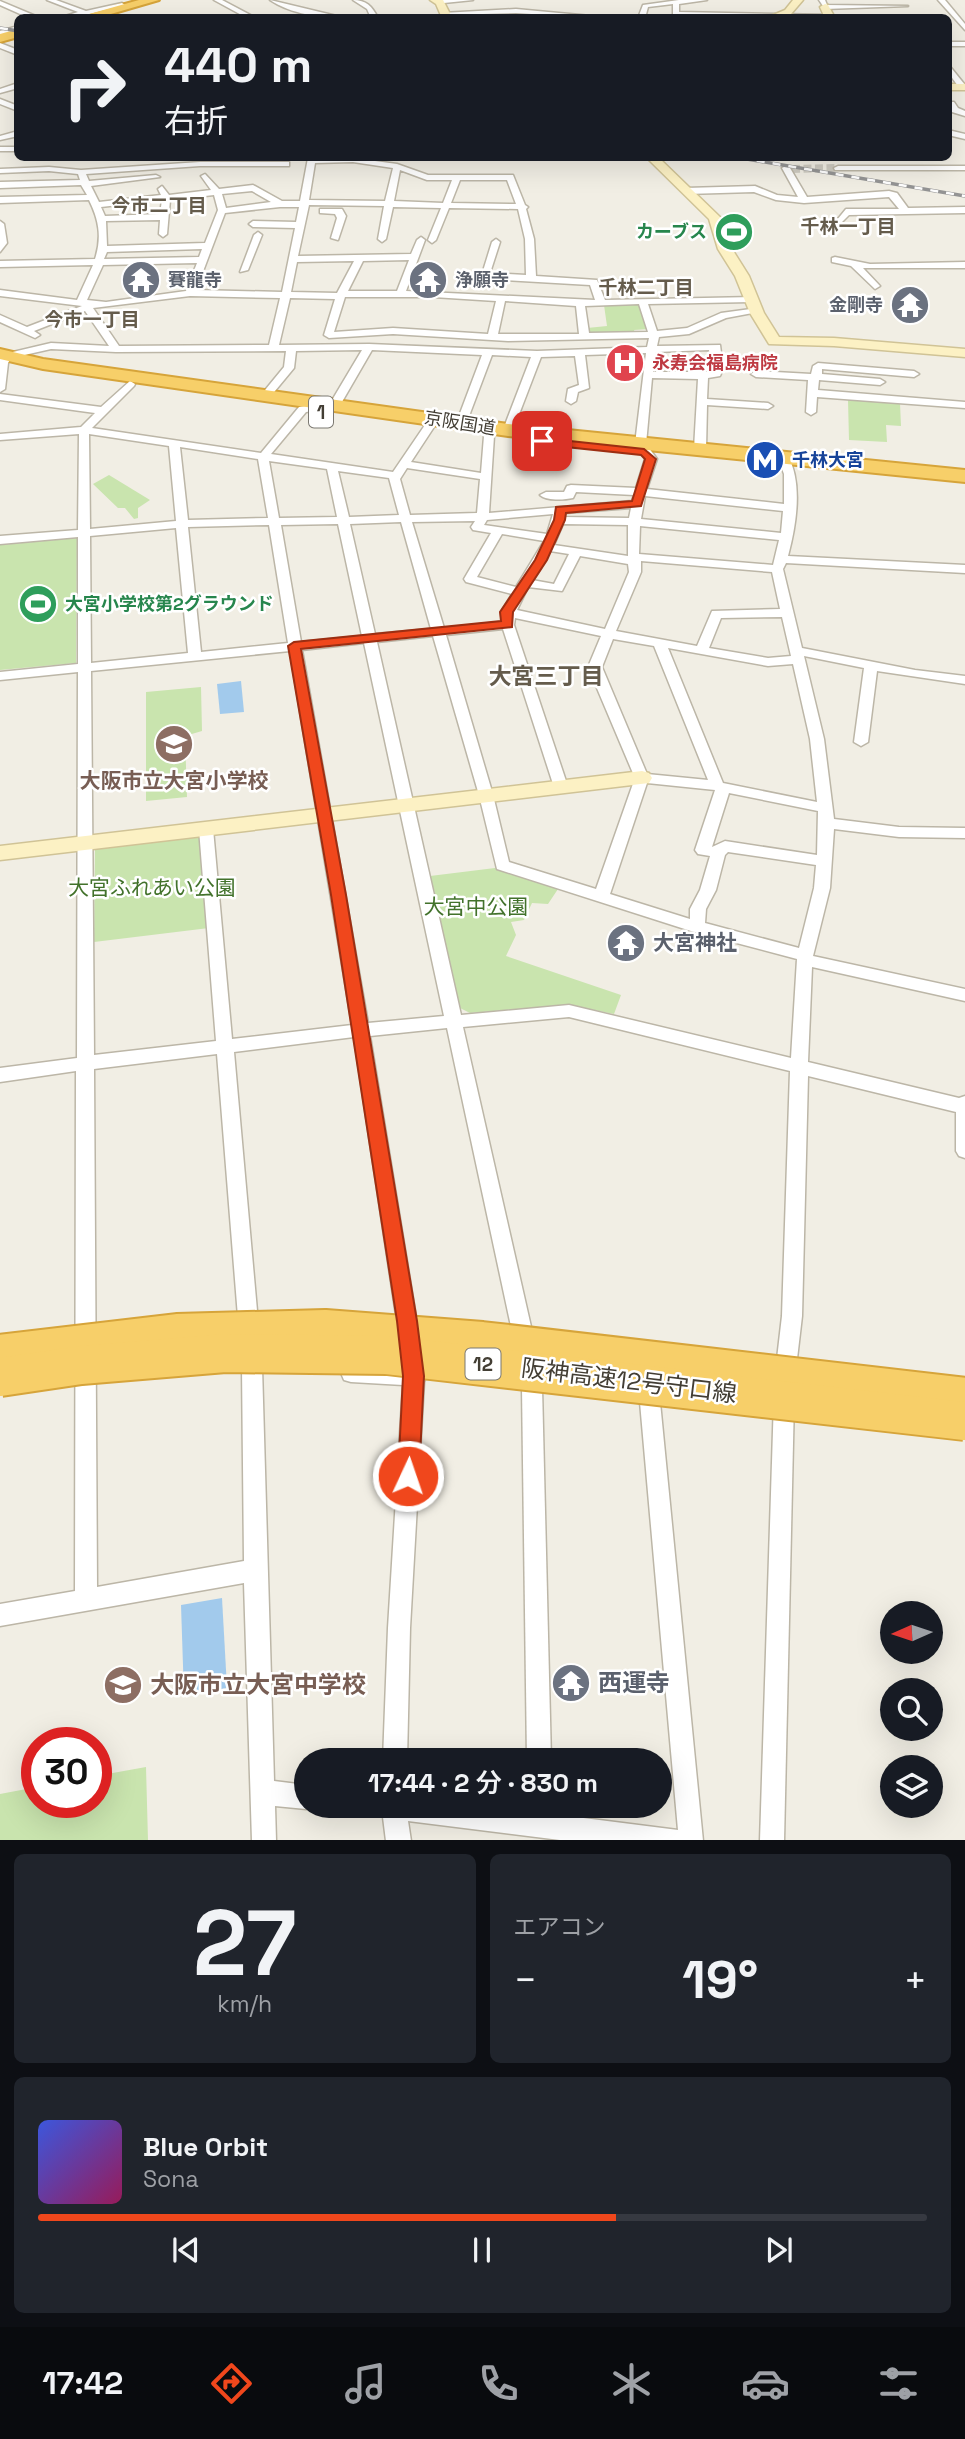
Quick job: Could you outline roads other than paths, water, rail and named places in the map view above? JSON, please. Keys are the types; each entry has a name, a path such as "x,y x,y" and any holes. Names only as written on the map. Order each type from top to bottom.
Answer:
{"highway":[{"path":"96,14 145,1"},
{"path":"87,14 145,1"},
{"name":"京阪国道","path":"2,359 35,370 429,427 785,462 965,476"},
{"name":"京阪国道","path":"2,359 335,405 461,424 499,433"},
{"name":"京阪国道","path":"642,448 700,449 965,484"},
{"name":"阪神高速12号守口線","path":"0,1354 177,1333 337,1330 482,1341 965,1397"},
{"name":"阪神高速12号守口線","path":"0,1377 81,1365 225,1353 387,1355 965,1421"}],"main road":[{"path":"780,341 965,353"}],"street":[{"path":"50,0 84,14"},
{"path":"109,0 122,5"},
{"path":"217,0 245,14"},
{"path":"273,0 290,8 323,14"},
{"path":"359,1 374,0"},
{"path":"442,1 470,0"},
{"path":"642,14 645,6 704,0"},
{"path":"780,14 788,12 798,0"},
{"path":"941,0 965,28"},
{"path":"359,1 370,8 373,14"},
{"path":"0,3 26,14"},
{"path":"298,14 317,3"},
{"path":"676,3 676,14"},
{"path":"786,14 903,3"},
{"path":"95,14 122,5"},
{"path":"862,7 866,14"},
{"path":"690,14 718,10 764,14"},
{"path":"464,14 516,11 548,14"},
{"path":"648,14 654,13"},
{"path":"952,13 965,13"},
{"path":"952,71 964,87"},
{"path":"0,171 49,169 81,175 158,161"},
{"path":"274,346 312,161"},
{"path":"360,161 397,166 426,178 510,177 524,207 533,260 518,300"},
{"path":"656,161 715,218 725,249 742,276 753,304 780,341"},
{"path":"919,161 921,167"},
{"path":"0,164 81,175 158,177"},
{"path":"225,164 235,174"},
{"path":"0,185 154,167 286,164"},
{"path":"375,257 390,204 397,166"},
{"path":"154,167 164,193 163,234"},
{"path":"788,168 804,200"},
{"path":"838,168 965,169"},
{"path":"81,175 102,219 104,249 96,267 88,304 89,314 100,324 116,349"},
{"path":"432,240 457,177"},
{"path":"164,193 208,179 217,192 221,211 191,293"},
{"path":"244,181 280,204"},
{"path":"0,200 93,201 164,193 253,188"},
{"path":"686,191 755,189 776,197 804,200 889,194 894,195 906,212"},
{"path":"221,211 280,204 339,211 338,216 341,216 335,238"},
{"path":"304,206 363,207 390,204 524,207"},
{"path":"841,220 846,212 965,210"},
{"path":"102,219 163,217"},
{"path":"0,224 3,243 0,249"},
{"path":"253,224 298,225"},
{"path":"243,270 258,235"},
{"path":"401,293 421,240"},
{"path":"474,297 485,276 496,242"},
{"path":"104,249 209,246"},
{"path":"141,267 142,248"},
{"path":"360,257 359,276 341,295 330,323 329,335 393,331 492,337 585,338 654,334 689,331 753,304"},
{"path":"293,258 414,257"},
{"path":"0,264 141,267 202,260"},
{"path":"835,260 870,267 965,265"},
{"path":"853,263 875,286"},
{"path":"485,276 594,282 601,303"},
{"path":"0,293 88,304 124,303 191,293 401,293 580,303 753,304"},
{"path":"492,337 500,299"},
{"path":"580,303 585,338"},
{"path":"601,896 642,778 595,667 635,572 632,538 639,498 651,459 642,448 647,375 654,334 643,303"},
{"path":"28,330 88,304"},
{"path":"0,318 28,330 51,346"},
{"path":"0,389 2,359 51,346 116,349 369,347 537,354 715,347 718,369 716,374 647,375"},
{"path":"266,395 289,368 292,346"},
{"path":"369,347 335,405 303,409 263,457 361,1030 414,1376 399,1628 395,1748"},
{"path":"570,401 573,389 584,388 580,352"},
{"path":"461,424 488,353"},
{"path":"537,354 499,433 486,477 483,516 477,527 548,542 576,552 635,559 965,569"},
{"path":"756,374 915,379"},
{"path":"700,449 703,376"},
{"path":"811,412 815,377"},
{"path":"86,1600 84,430 130,384"},
{"path":"812,393 965,405"},
{"path":"0,397 103,411"},
{"path":"703,402 768,406"},
{"path":"395,477 429,427"},
{"path":"0,437 84,430 395,477"},
{"path":"174,443 195,656"},
{"path":"772,1840 781,1575 783,1415 792,1316 799,1065 805,957 822,888 826,815 817,739 787,613 780,564 790,472 785,462"},
{"path":"405,464 486,477"},
{"path":"332,468 522,1331"},
{"path":"395,477 486,795 502,865 697,927 805,957 965,995"},
{"path":"545,495 569,496 571,488 639,498 728,516 784,537"},
{"path":"560,515 639,498"},
{"path":"0,540 183,524 560,515 635,522 728,516 788,508"},
{"path":"560,515 507,618 561,787"},
{"path":"498,530 470,579 523,588 558,588 576,552"},
{"path":"702,650 716,614 787,613"},
{"path":"0,676 439,631 507,618 768,662 798,655 965,680"},
{"path":"659,643 720,787 703,849 718,853"},
{"path":"861,742 871,665"},
{"path":"0,853 642,778 720,787 899,832 965,833"},
{"path":"206,829 252,1367 255,1570 264,1840"},
{"path":"697,927 698,909 708,890 718,853 725,846 824,861"},
{"path":"0,1076 225,1045 454,1020 569,1011 964,1105 965,1152"},
{"path":"0,1341 166,1322 247,1319 407,1321 522,1331 965,1387"},
{"path":"0,1394 87,1381 252,1367 414,1376 532,1387 965,1437"},
{"path":"532,1387 539,1748"},
{"path":"650,1402 691,1840"},
{"path":"0,1615 255,1570"},
{"path":"262,1792 294,1796"},
{"path":"395,1818 399,1840"},
{"path":"556,1818 674,1840"}],"water":[{"path":"241,681 244,712 220,714 217,684"},
{"path":"222,1598 227,1688 184,1696 181,1605"}],"tunnel":[{"path":"792,169 838,168"}],"railway":[{"path":"0,28 14,30"},
{"path":"759,161 965,196"}],"place":[{"name":"カーブス","path":"734,232"},
{"name":"賽龍寺","path":"141,280"},
{"name":"浄願寺","path":"428,280"},
{"name":"金剛寺","path":"910,305"},
{"name":"永寿会福島病院","path":"625,363"},
{"name":"千林大宮","path":"765,460"},
{"name":"大宮小学校第2グラウンド","path":"38,604"},
{"name":"大阪市立大宮小学校","path":"174,744"},
{"name":"大宮神社","path":"626,943"},
{"name":"西運寺","path":"571,1683"},
{"name":"大阪市立大宮中学校","path":"123,1685"}],"district":[{"name":"今市二丁目","path":"159,205"},
{"name":"千林一丁目","path":"848,226"},
{"name":"千林二丁目","path":"646,287"},
{"name":"今市一丁目","path":"92,319"},
{"name":"大宮三丁目","path":"546,676"}],"park label":[{"name":"大宮ふれあい公園","path":"152,888"},
{"name":"大宮中公園","path":"476,907"}]}
